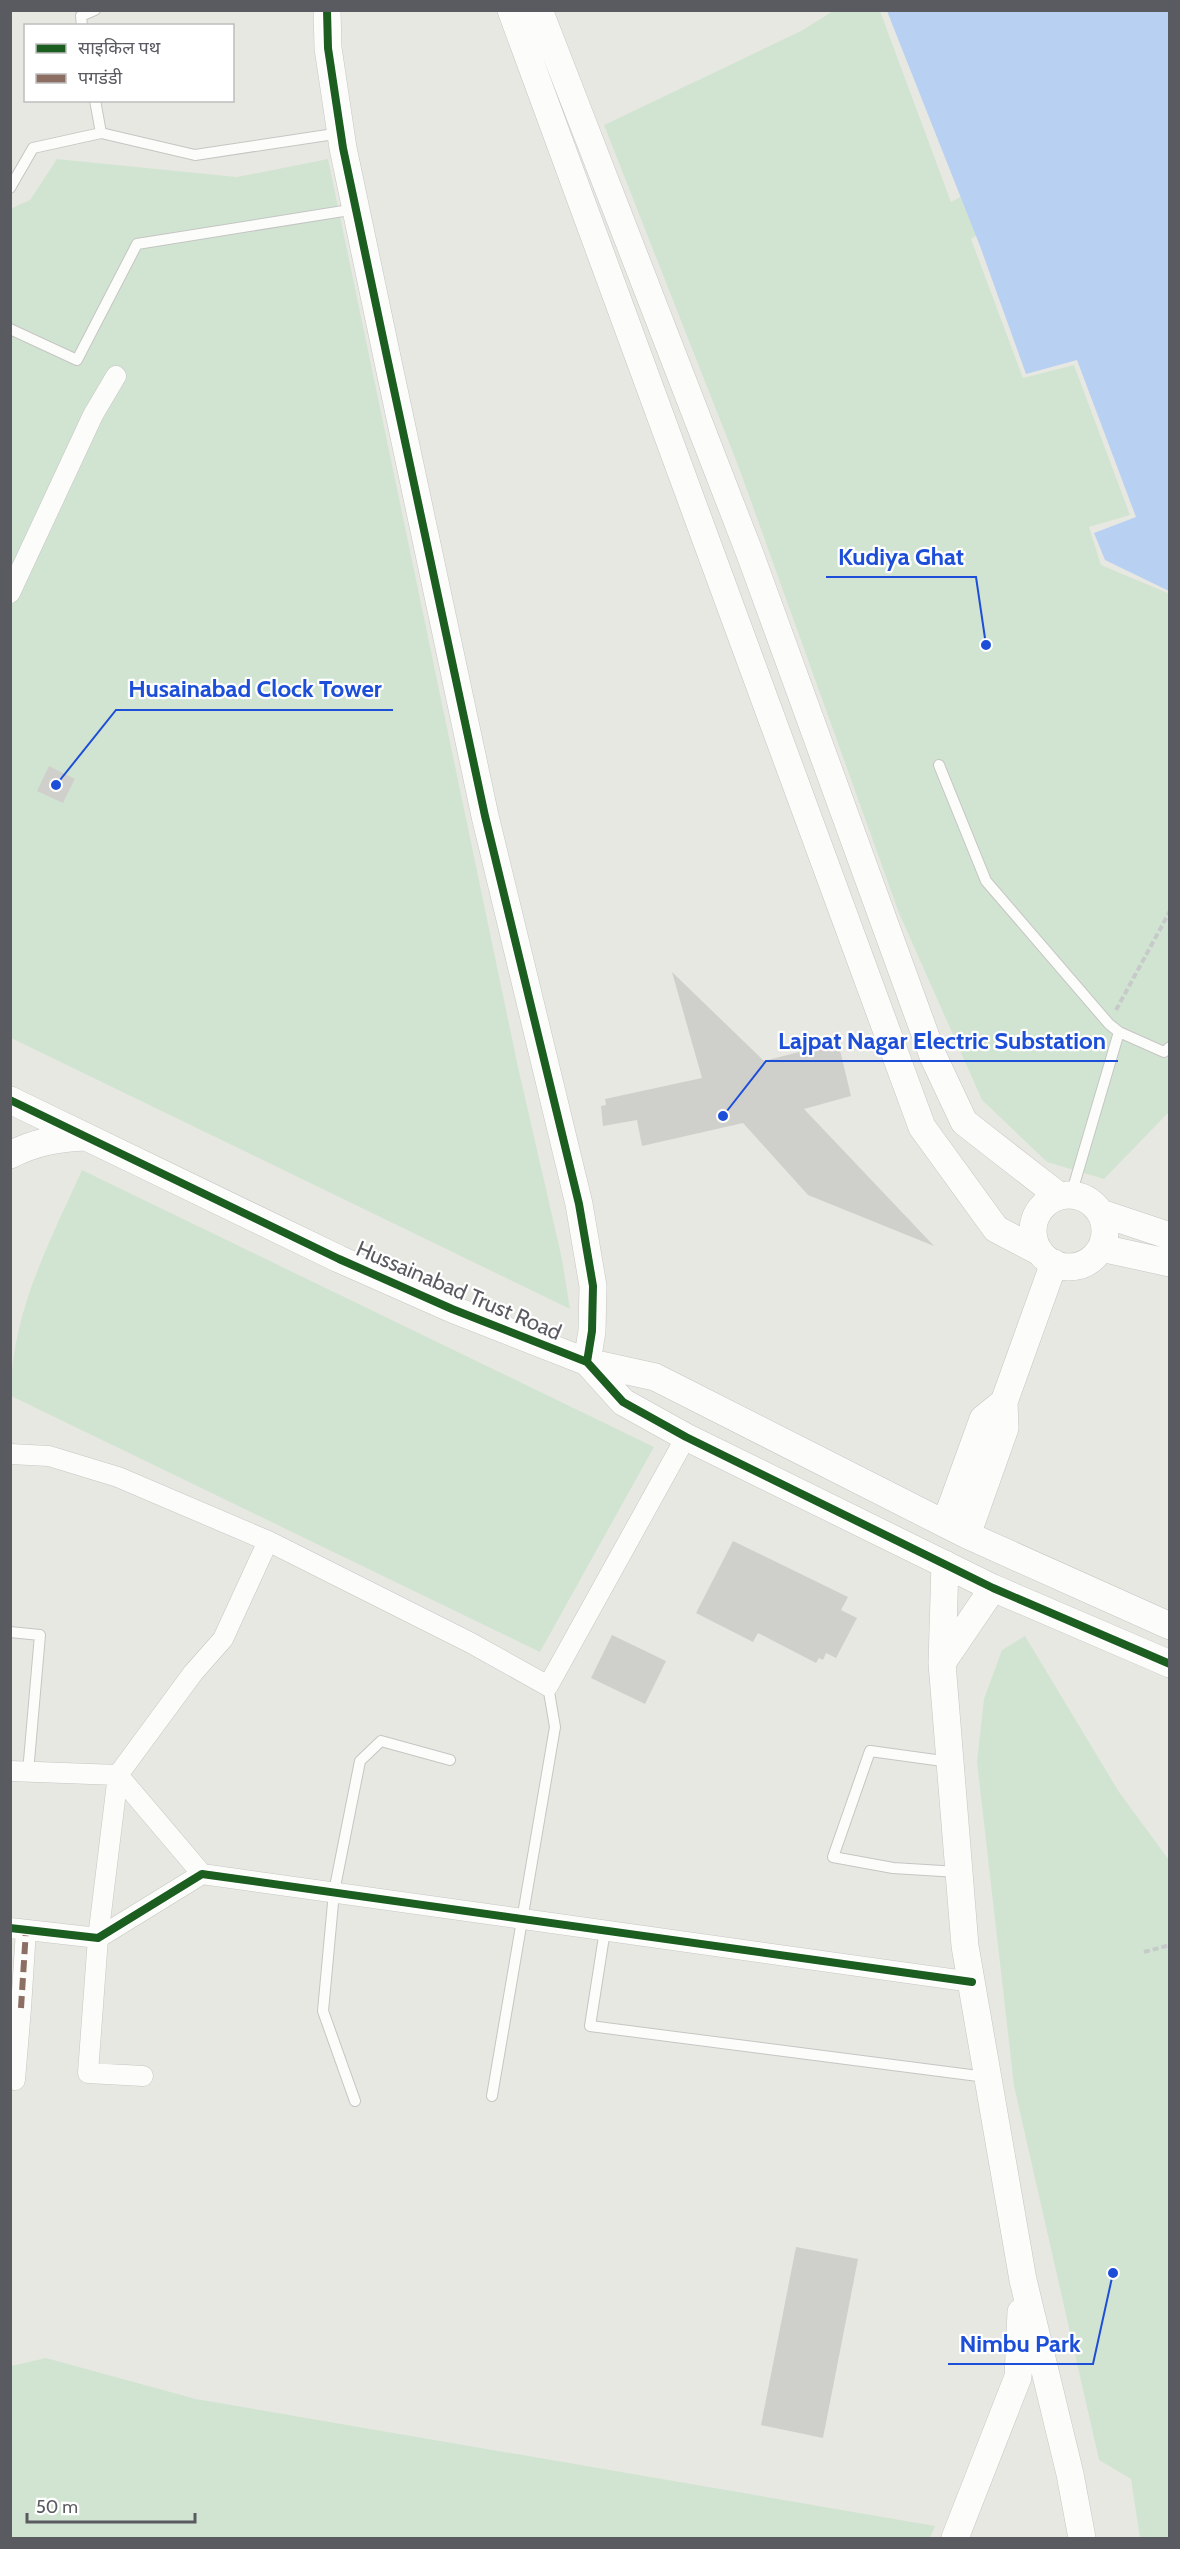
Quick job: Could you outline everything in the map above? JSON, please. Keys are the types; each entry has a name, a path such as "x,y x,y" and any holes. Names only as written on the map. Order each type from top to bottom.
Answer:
{"street":[{"path":"327,10 328,48 356,209 485,816 579,1204 593,1286 592,1331 587,1362 655,1377 956,1529 1170,1626"},
{"path":"512,10 922,1127 996,1229 1070,1267 1082,1264 1093,1258 1101,1248 1105,1225 1101,1213 1093,1203 1065,1195 964,1122 933,1056 750,554 539,10"},
{"path":"10,593 93,416 116,376"},
{"name":"Hussainabad Trust Road","path":"11,1100 349,1263 452,1309 587,1362 624,1402 686,1437 993,1588 1170,1664"},
{"path":"10,1155 30,1145 58,1138 87,1137"},
{"path":"956,1529 1005,1428 1004,1402 1047,1257 1033,1231 1035,1220 1040,1209 1065,1195"},
{"path":"1101,1213 1170,1236"},
{"path":"1101,1248 1170,1263"},
{"path":"10,1454 49,1456 118,1477 268,1541 471,1643 548,1686 686,1437"},
{"path":"143,2076 88,2073 98,1938 118,1775 193,1673 223,1639 268,1541"},
{"path":"945,1564 942,1663 965,1946 1023,2280 1070,2474 1082,2538"},
{"path":"942,1663 993,1588"},
{"path":"19,1772 118,1775 202,1874"},
{"path":"10,2079 15,2080 18,1929 98,1938 202,1874 972,1982"},
{"path":"955,2538 1018,2377 1023,2280"}],"lane":[{"path":"82,24 81,16 95,10"},
{"path":"95,102 101,133"},
{"path":"10,188 33,148 101,133 195,155 341,133"},
{"path":"10,329 76,360 137,244 356,209"},
{"path":"939,765 986,881 1109,1024 1119,1032 1164,1052 1170,1047"},
{"path":"1065,1195 1119,1032"},
{"path":"10,1632 40,1635 19,1772"},
{"path":"492,2096 555,1727 548,1686"},
{"path":"355,2101 323,2011 334,1892 360,1761 381,1741 450,1760"},
{"path":"950,1762 870,1751 833,1857 893,1868 959,1872"},
{"path":"605,1930 590,2026 989,2077"}],"path":[{"path":"1109,1024 1170,911"},
{"path":"1144,1952 1170,1945"}],"green space":[{"path":"833,11 880,11 951,202 982,185 999,222 971,239 1023,378 1074,365 1130,515 1089,527 1101,565 1170,594 1169,1112 1104,1179 1047,1162 982,1100 899,913 739,468 604,125 801,31"},
{"path":"57,159 237,177 328,159 518,1067 562,1259 570,1309 11,1038 10,209 30,200"},
{"path":"82,1170 654,1447 540,1652 11,1396 12,1366 17,1336 34,1279"},
{"path":"1025,1636 1119,1792 1169,1860 1169,2538 1140,2538 1131,2479 1099,2460 1014,2086 977,1762 984,1699 1002,1650"},
{"path":"46,2358 196,2399 935,2526 930,2538 11,2538 11,2366"}],"water":[{"path":"887,11 1169,11 1169,591 1105,560 1094,533 1136,517 1077,360 1026,374 980,246"}],"building":[{"path":"49,766 75,779 63,803 37,791"},
{"path":"672,972 764,1061 838,1042 851,1096 804,1109 934,1246 808,1195 743,1123 642,1146 637,1120 603,1126 601,1106 606,1105 605,1099 702,1078"},
{"path":"733,1541 848,1597 841,1610 857,1618 836,1658 826,1653 823,1660 819,1658 816,1663 758,1633 753,1642 696,1613"},
{"path":"612,1635 666,1661 645,1704 591,1678"},
{"path":"796,2247 858,2259 823,2438 761,2425"}],"marked path":[{"path":"21,2008 26,1930"}],"cycle path":[{"path":"327,10 328,48 343,148 387,357 485,816 579,1204 593,1286 592,1331 587,1362"},
{"path":"10,1100 339,1259 452,1309 587,1362 623,1402 686,1437 993,1588 1170,1664"},
{"path":"10,1928 98,1938 202,1874 972,1982"}],"place":[{"name":"Kudiya Ghat","path":"986,645"},
{"name":"Husainabad Clock Tower","path":"56,785"},
{"name":"Lajpat Nagar Electric Substation","path":"723,1116"},
{"name":"Nimbu Park","path":"1113,2273"}]}
